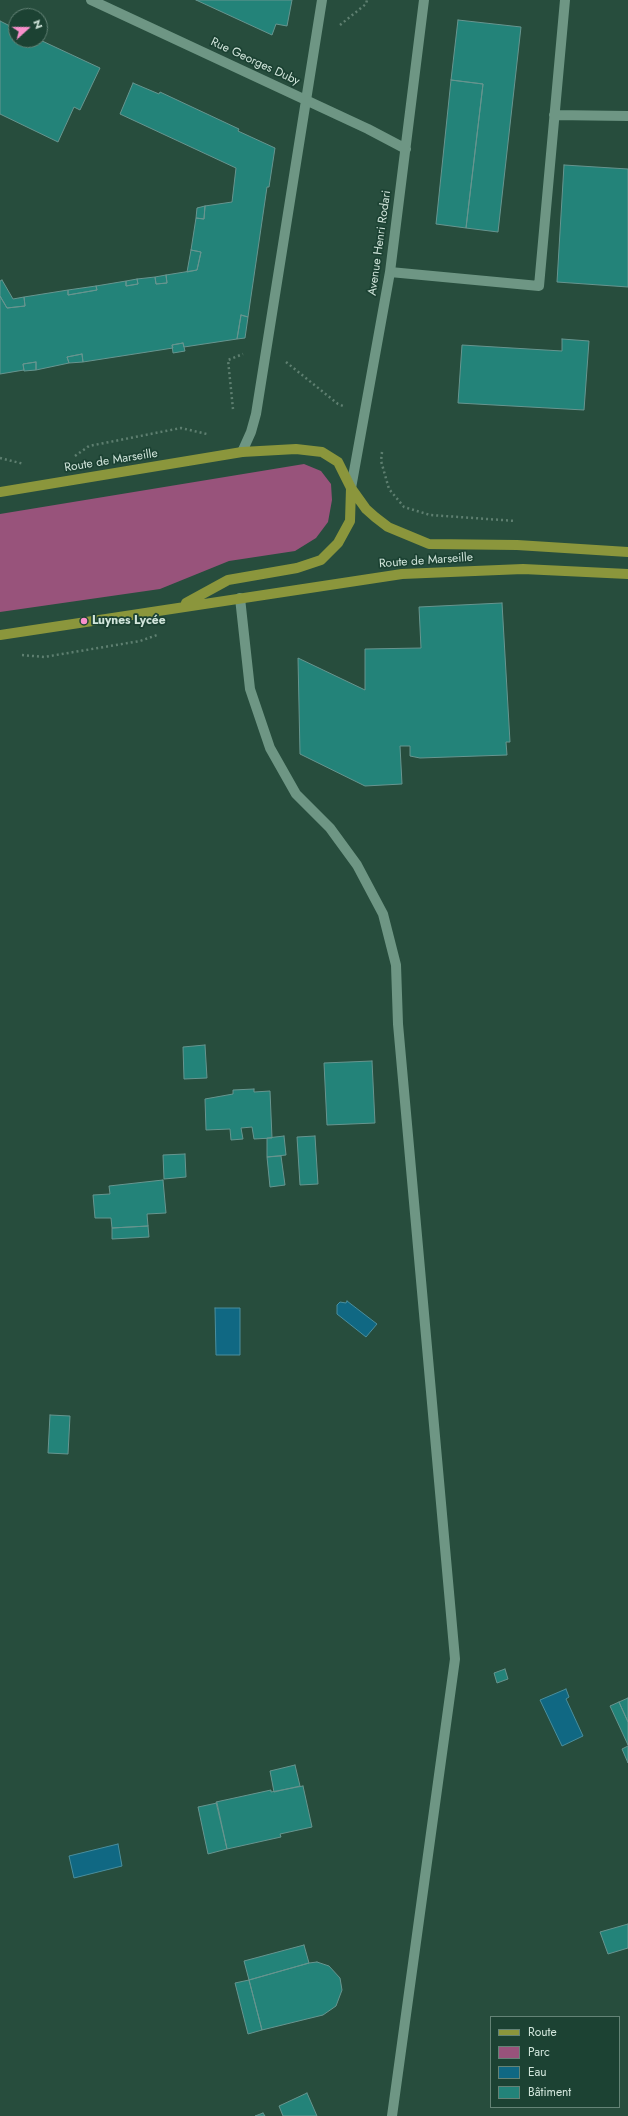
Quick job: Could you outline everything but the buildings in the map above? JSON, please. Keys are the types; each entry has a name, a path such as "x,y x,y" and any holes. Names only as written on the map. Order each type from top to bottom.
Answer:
{"main road":[{"name":"Route de Marseille","path":"0,492 242,452 296,449 322,452 338,462 351,488 366,509 388,527 428,544 517,545 628,552"},
{"name":"Route de Marseille","path":"180,607 228,580 296,568 321,560 338,543 350,521 351,488"},
{"name":"Route de Marseille","path":"0,634 402,574 522,568 628,574"}],"street":[{"name":"Rue Georges Duby","path":"91,0 307,100 406,149"},
{"path":"242,452 251,432 256,414 322,0"},
{"name":"Avenue Henri Rodari","path":"351,488 390,272 424,0"},
{"path":"390,272 538,286 565,0"},
{"path":"554,115 628,116"},
{"path":"240,598 250,689 270,748 296,794 330,828 356,865 383,914 396,965 398,1024 455,1659 392,2116"}],"path":[{"path":"234,416 228,360 241,353 288,362 338,404 364,413"},
{"path":"73,458 89,446 181,428 210,435"},
{"path":"382,447 381,461 390,490 404,507 430,515 518,521"},
{"path":"0,458 27,465"},
{"path":"15,655 44,657 140,641 158,634"}],"green space":[{"path":"304,464 321,471 331,484 332,500 328,522 316,538 295,551 229,561 160,589 0,612 0,514"}],"water":[{"path":"347,1301 377,1324 366,1337 337,1314 337,1305 340,1302 346,1303"},
{"path":"215,1308 240,1308 240,1355 216,1355"},
{"path":"566,1689 569,1697 566,1699 583,1736 562,1746 540,1700"},
{"path":"118,1844 122,1866 74,1878 69,1856"}],"place":[{"name":"Luynes Lycée","path":"84,621"}]}
